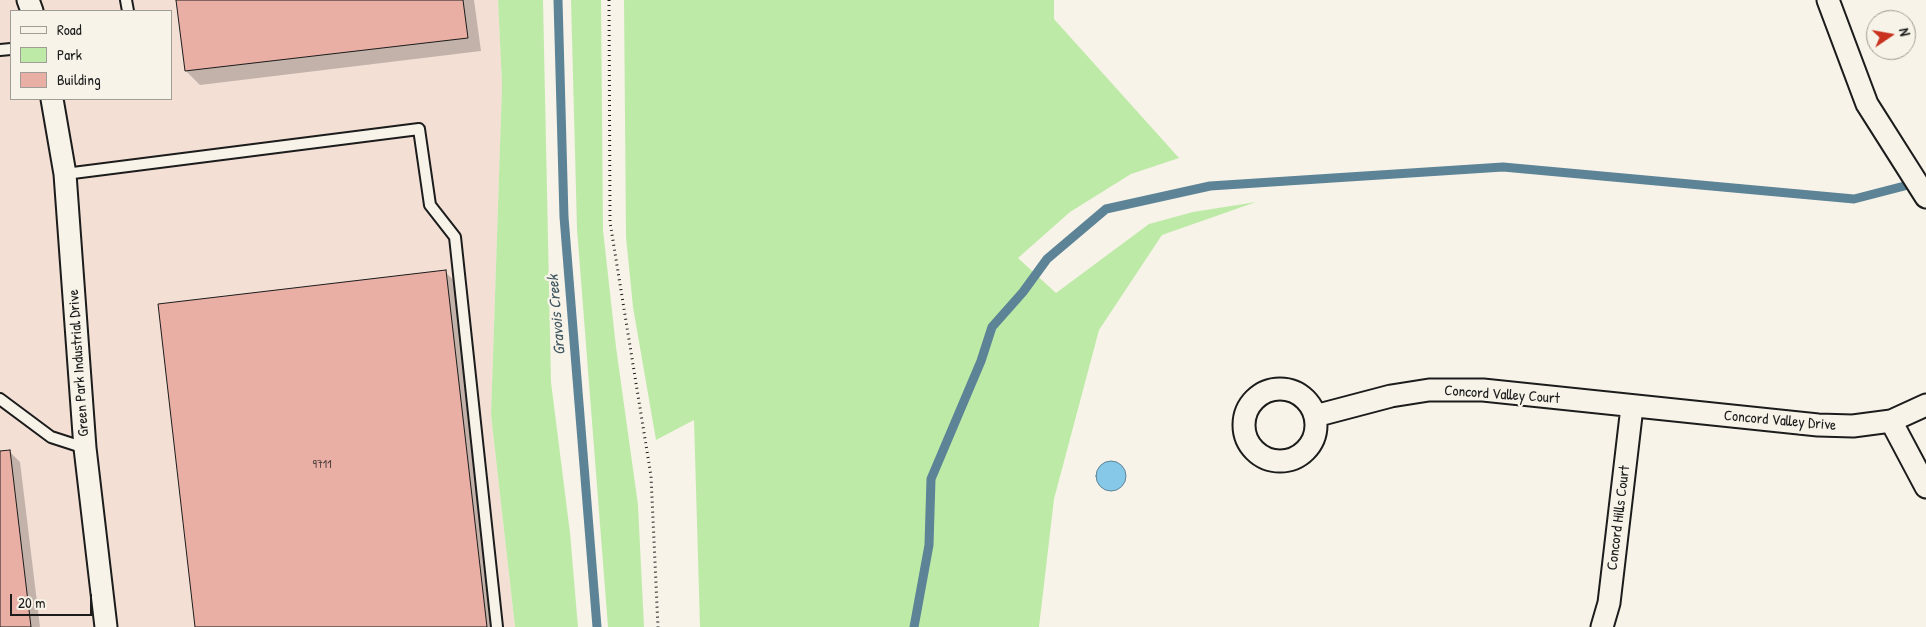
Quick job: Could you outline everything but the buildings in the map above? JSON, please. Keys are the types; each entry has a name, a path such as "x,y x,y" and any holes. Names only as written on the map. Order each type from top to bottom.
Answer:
{"street":[{"path":"1828,0 1867,104 1926,197"},
{"name":"Green Park Industrial Drive","path":"52,100 65,174 85,448 106,627"},
{"name":"Concord Valley Court","path":"1315,416 1391,396 1429,390 1483,390 1632,407"},
{"name":"Concord Valley Drive","path":"1632,407 1818,425 1853,426 1891,421 1926,405"},
{"name":"Concord Hills Court","path":"1602,627 1609,603 1632,407"},
{"path":"1891,421 1926,487"}],"lane":[{"path":"65,174 419,128 430,205 455,238 497,627"},
{"path":"0,399 51,438 85,448"}],"path":[{"path":"609,0 610,222 651,476 658,627"}],"shaded area":[{"path":"0,0 498,0 502,85 491,415 515,627 0,627"}],"green space":[{"path":"498,0 543,0 551,382 570,533 578,627 515,627 491,415 502,85"},
{"path":"571,0 601,0 603,230 616,347 638,505 644,627 608,627 577,229"},
{"path":"624,0 1054,0 1054,19 1179,158 1131,174 1070,212 1018,258 1056,293 1149,224 1193,212 1256,202 1162,235 1099,330 1054,499 1039,627 700,627 694,420 656,440 633,307 626,237"}],"water":[{"path":"1111,461 1122,465 1126,476 1122,487 1111,491 1100,487 1096,476 1100,465"}],"waterway":[{"name":"Gravois Creek","path":"558,0 564,217 597,627"},
{"path":"914,627 929,545 931,479 981,361 992,327 1023,292 1047,259 1106,209 1210,186 1503,167 1854,199 1916,183"}]}
